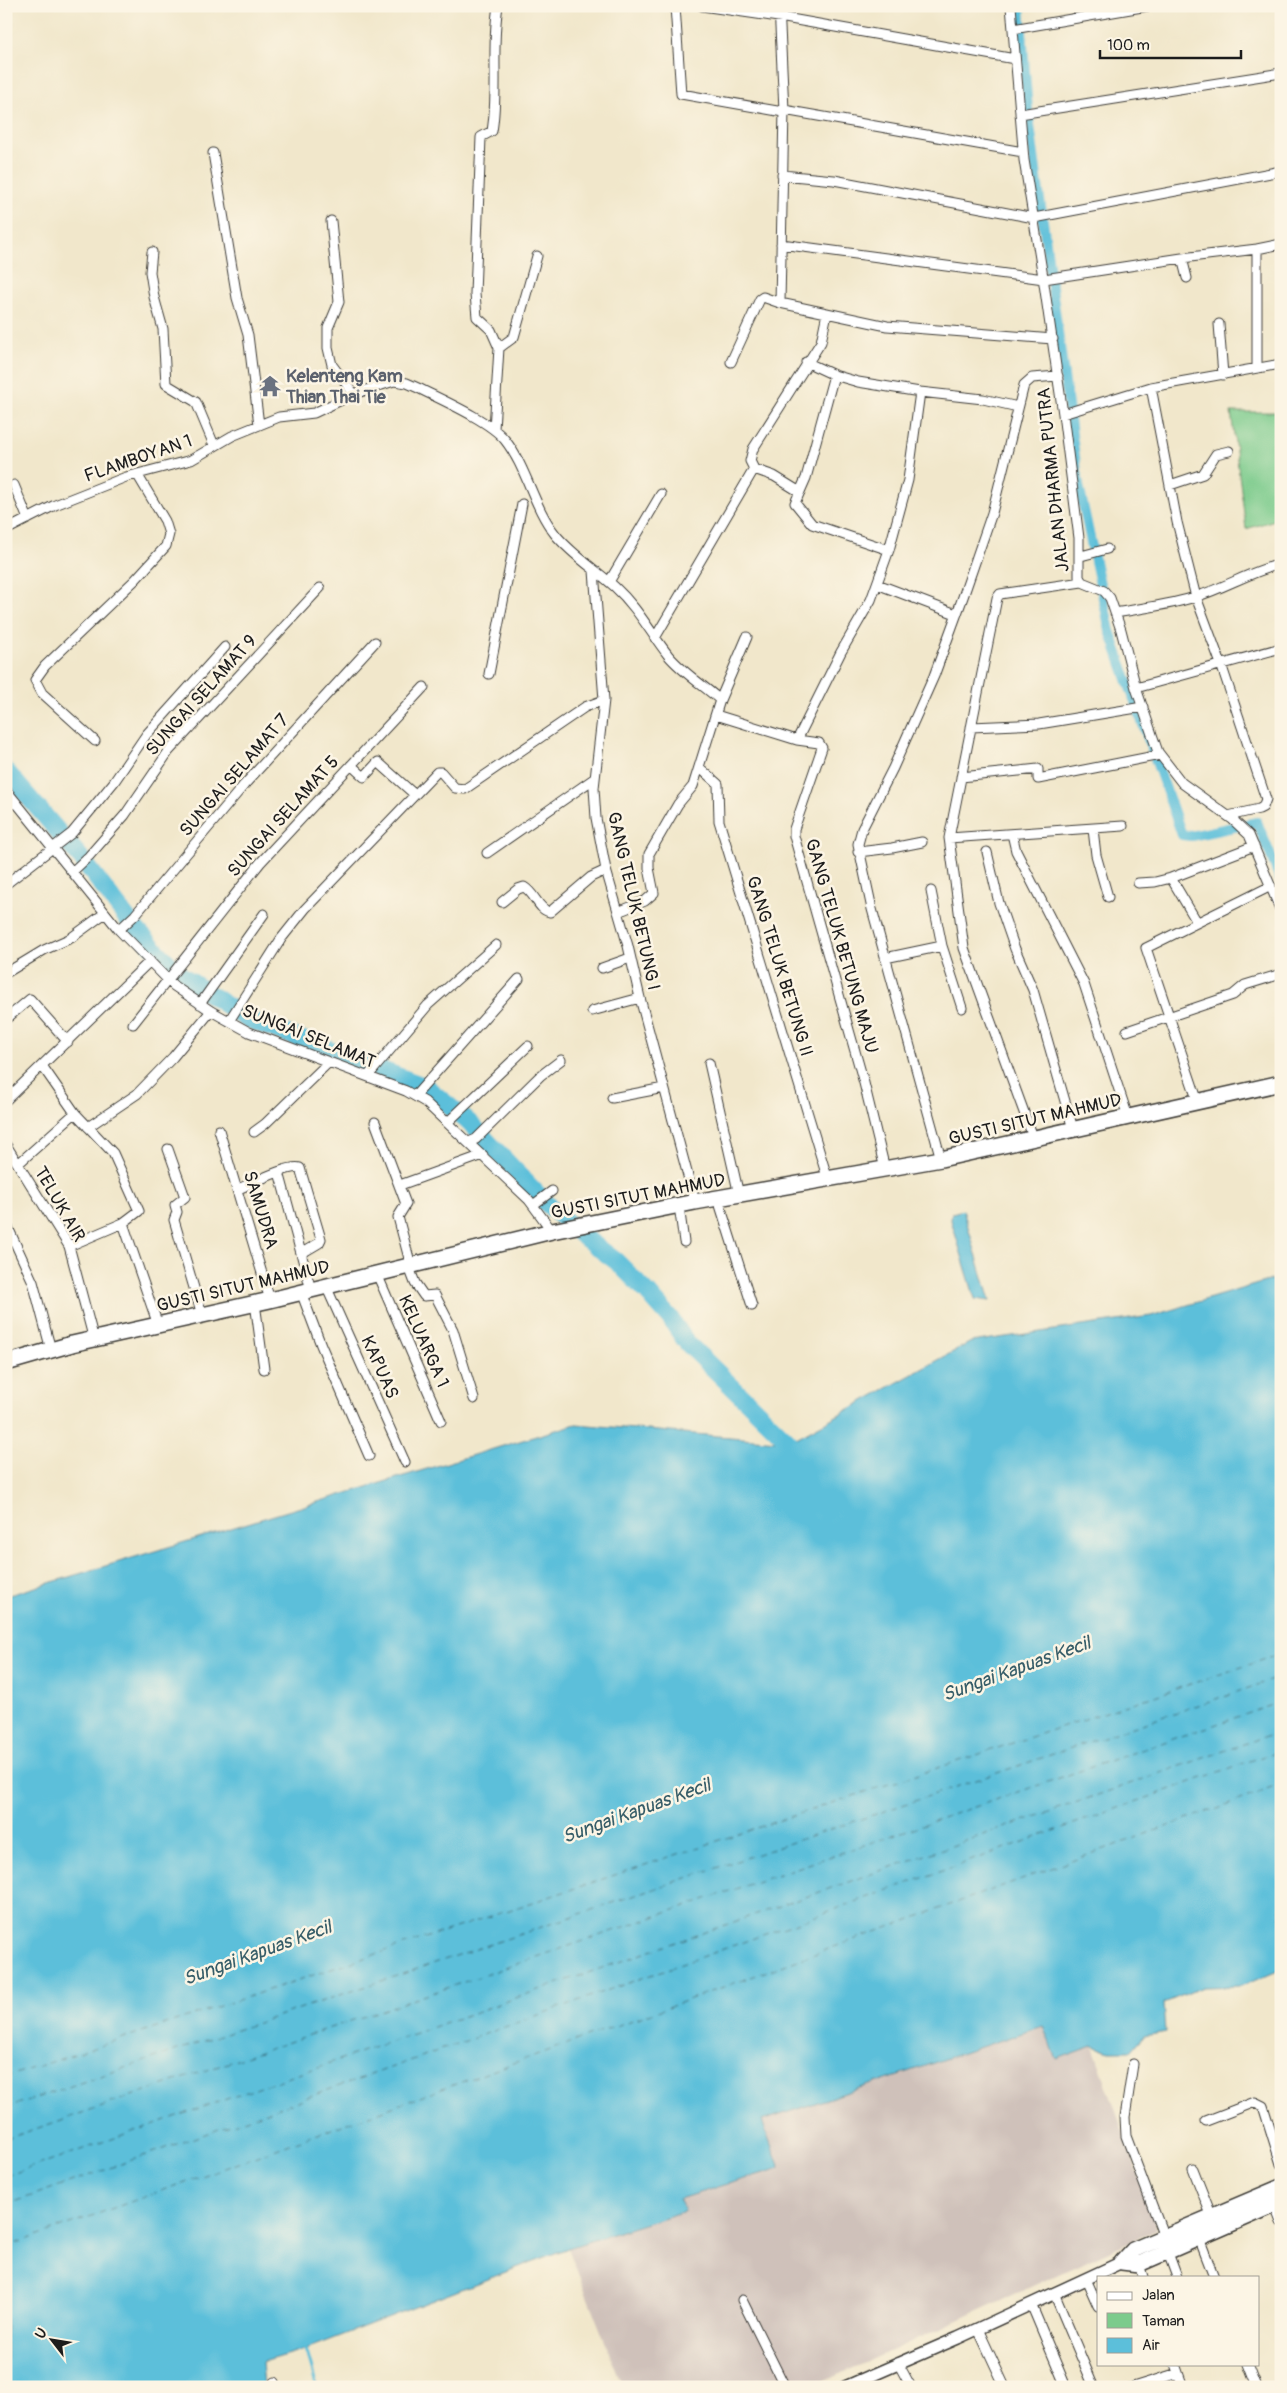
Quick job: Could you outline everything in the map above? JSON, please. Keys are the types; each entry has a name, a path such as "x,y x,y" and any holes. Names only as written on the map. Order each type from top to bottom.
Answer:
{"highway":[{"name":"GUSTI SITUT MAHMUD","path":"6,1363 51,1350 313,1290 556,1230 695,1202 940,1159 1033,1137 1281,1084"},
{"path":"1278,2210 1199,2238 1168,2252 1141,2270 1122,2262 1133,2250 1281,2187"}],"street":[{"path":"498,6 494,62 496,109 492,131 481,137 475,312 477,317 491,330 499,348 494,429 505,440 555,534 636,609 670,657 720,700"},
{"path":"675,6 681,94 1023,152"},
{"path":"702,6 1015,59"},
{"path":"778,6 784,111 780,303"},
{"name":"JALAN DHARMA PUTRA","path":"1011,6 1019,28 1015,59 1023,113 1023,152 1049,279 1053,340 1058,376 1068,413 1088,554 1079,575 1082,582 1108,594 1158,756 1182,783 1230,817 1249,836 1281,911"},
{"path":"1019,28 1148,6"},
{"path":"1023,113 1281,73"},
{"path":"213,153 237,298 248,335 259,425"},
{"path":"782,175 834,180 1037,217 1281,171"},
{"path":"331,221 339,302 328,328 328,348 332,364 354,394"},
{"path":"781,244 1049,279 1145,262 1257,249 1281,244"},
{"path":"1257,249 1257,368"},
{"path":"152,252 150,272 166,351 164,379 170,387 196,402 214,445"},
{"path":"499,348 514,337 537,256"},
{"path":"1182,258 1187,278"},
{"path":"731,362 760,299 763,297 780,303 887,326 1053,340"},
{"path":"800,492 774,476 754,469 750,460 753,450 823,336 827,313"},
{"path":"1219,324 1223,375"},
{"path":"806,362 834,375 858,382 920,392 983,399 1018,407"},
{"path":"1068,413 1151,387 1281,364"},
{"path":"834,375 823,418 800,492 795,501 796,505 812,524 889,550"},
{"path":"940,1159 858,852 859,837 893,768 934,676 992,512 1024,385 1029,379 1058,376"},
{"name":"FLAMBOYAN 1","path":"6,530 55,505 137,474 191,460 214,445 259,425 279,418 314,413 354,394 394,381 407,383 418,388 494,429"},
{"path":"1151,387 1170,485 1196,597 1221,664 1266,799 1263,807 1230,817"},
{"path":"716,715 797,740 841,652 871,600 877,584 889,550 908,480 920,392"},
{"path":"1170,485 1197,478 1208,468 1216,454 1229,451"},
{"path":"656,638 754,469"},
{"path":"96,741 42,693 35,680 41,670 150,565 169,540 165,521 137,474"},
{"path":"14,485 28,519"},
{"path":"609,582 661,494"},
{"path":"489,674 519,503 537,503"},
{"path":"1088,554 1107,549"},
{"path":"1115,613 1196,597 1256,572 1281,564"},
{"name":"GANG TELUK BETUNG I","path":"594,571 604,700 595,778 596,818 606,870 695,1202"},
{"path":"1033,1137 964,948 949,838 998,595 1082,582"},
{"path":"877,584 956,614"},
{"name":"SUNGAI SELAMAT 9","path":"72,872 89,856 125,815 169,751 320,588"},
{"path":"618,912 645,901 654,893 649,868 649,854 678,804 693,786 720,700 746,636"},
{"name":"SUNGAI SELAMAT 7","path":"122,927 135,915 244,785 375,642"},
{"path":"6,884 72,833 114,782 146,735 225,647"},
{"path":"1136,688 1281,648"},
{"name":"SUNGAI SELAMAT 5","path":"133,1024 260,863 424,687"},
{"path":"231,1018 281,939 305,909 388,825 414,794 439,772 455,788 465,789 584,707 604,700"},
{"path":"971,727 1039,724 1143,707"},
{"name":"GANG TELUK BETUNG MAJU","path":"797,740 819,743 822,748 794,829 794,836 864,1083 885,1169"},
{"path":"961,778 1038,769 1038,779 1158,756"},
{"path":"351,764 364,777 378,762 414,794"},
{"name":"GANG TELUK BETUNG II","path":"700,768 718,784 719,821 828,1180"},
{"path":"487,853 595,778"},
{"name":"SUNGAI SELAMAT","path":"6,790 56,845 72,872 105,913 122,927 150,961 202,1001 211,1012 231,1018 249,1032 329,1062 370,1074 418,1093 432,1107 451,1120 473,1141 483,1156 536,1203 556,1230"},
{"path":"6,807 15,800"},
{"path":"949,838 1123,826"},
{"path":"1093,829 1096,855 1108,897"},
{"path":"1012,834 1016,851 1084,984 1128,1117"},
{"path":"858,852 922,842"},
{"path":"1138,883 1155,882 1171,878 1254,846"},
{"path":"987,852 999,903 1032,990 1073,1129"},
{"path":"502,902 518,889 524,887 530,891 542,908 550,912 591,877 606,870"},
{"path":"1171,878 1197,922"},
{"path":"1198,1102 1146,948 1271,886"},
{"path":"931,891 942,946 962,1008"},
{"path":"6,973 44,950 71,938 105,913"},
{"path":"202,1001 264,914"},
{"path":"370,1074 428,1005 496,945"},
{"path":"885,958 942,946"},
{"path":"602,968 630,958"},
{"path":"6,1100 43,1067 150,961"},
{"path":"1127,1031 1171,1018 1233,995 1245,986 1281,974"},
{"path":"418,1093 519,979"},
{"path":"6,1019 30,998 68,1042"},
{"path":"592,1012 640,998"},
{"path":"88,1127 137,1094 174,1056 211,1012"},
{"path":"451,1120 528,1046"},
{"path":"473,1141 540,1076 561,1060"},
{"path":"254,1132 265,1124 329,1062"},
{"path":"709,1063 739,1195"},
{"path":"43,1067 74,1113 113,1153 139,1209 139,1214 123,1223 69,1246"},
{"path":"612,1098 664,1088"},
{"path":"18,1164 74,1113"},
{"path":"375,1122 400,1185 406,1207 398,1217 416,1283 424,1296 435,1295 453,1330 474,1398"},
{"name":"SAMUDRA","path":"219,1130 238,1189 263,1301 264,1369"},
{"name":"TELUK AIR","path":"6,1145 69,1246 94,1340"},
{"path":"168,1149 184,1197 176,1205 177,1212 174,1220 202,1315"},
{"path":"400,1185 483,1156"},
{"path":"238,1189 296,1166 300,1168 322,1239 319,1243 302,1253"},
{"path":"279,1172 313,1290 321,1345 369,1456"},
{"path":"536,1203 549,1193"},
{"path":"718,1199 752,1306"},
{"path":"679,1206 684,1242"},
{"path":"6,1223 33,1282 51,1350"},
{"path":"123,1223 158,1325"},
{"name":"KELUARGA 1","path":"377,1274 441,1421"},
{"name":"KAPUAS","path":"313,1290 404,1462"},
{"path":"1133,2064 1125,2117 1126,2136 1164,2238"},
{"path":"1206,2121 1255,2102 1260,2103 1263,2106 1281,2164"},
{"path":"1193,2169 1212,2217"},
{"path":"1199,2238 1214,2276"},
{"path":"1168,2252 1177,2276"},
{"path":"845,2387 864,2383 898,2363 978,2329 1122,2262"},
{"path":"1086,2279 1097,2304"},
{"path":"1054,2293 1094,2386"},
{"path":"742,2300 785,2387"},
{"path":"1031,2304 1066,2387"},
{"path":"978,2329 1005,2387"},
{"path":"898,2363 911,2387"},
{"path":"1249,2366 1257,2387"},
{"path":"1133,2387 1176,2369 1183,2387"}],"shaded area":[{"path":"1044,2026 1057,2059 1093,2046 1157,2229 812,2387 623,2387 568,2248 684,2211 679,2199 780,2168 762,2121"}],"green space":[{"path":"1231,412 1281,412 1281,518 1246,529"}],"water":[{"path":"963,1210 990,1301 975,1299 951,1220 952,1213"},
{"name":"Sungai Kapuas Kecil","path":"1281,1277 1281,1969 1242,1986 1203,1987 1164,2003 1166,2032 1144,2036 1131,2051 1110,2051 1093,2046 1057,2059 1043,2026 762,2121 780,2168 679,2199 685,2211 568,2248 306,2349 262,2362 264,2387 6,2387 6,1596 576,1424 789,1442 971,1342 1151,1316"}],"waterway":[{"path":"1020,6 1028,111 1079,486 1110,631 1182,835 1191,836 1257,822 1281,881"},
{"path":"6,771 81,858 132,925 178,973 245,1018 426,1087 471,1124 545,1202 580,1234 616,1261 670,1318 687,1343 789,1442"},
{"path":"306,2349 317,2387"}],"ferry route":[{"path":"6,2077 1281,1654"},
{"path":"6,2108 1281,1677"},
{"path":"6,2139 1281,1702"},
{"path":"6,2176 1281,1731"},
{"path":"6,2205 1281,1750"},
{"path":"6,2247 1281,1785"}],"place":[{"name":"Kelenteng Kam Thian Thai Tie","path":"270,386"}]}
